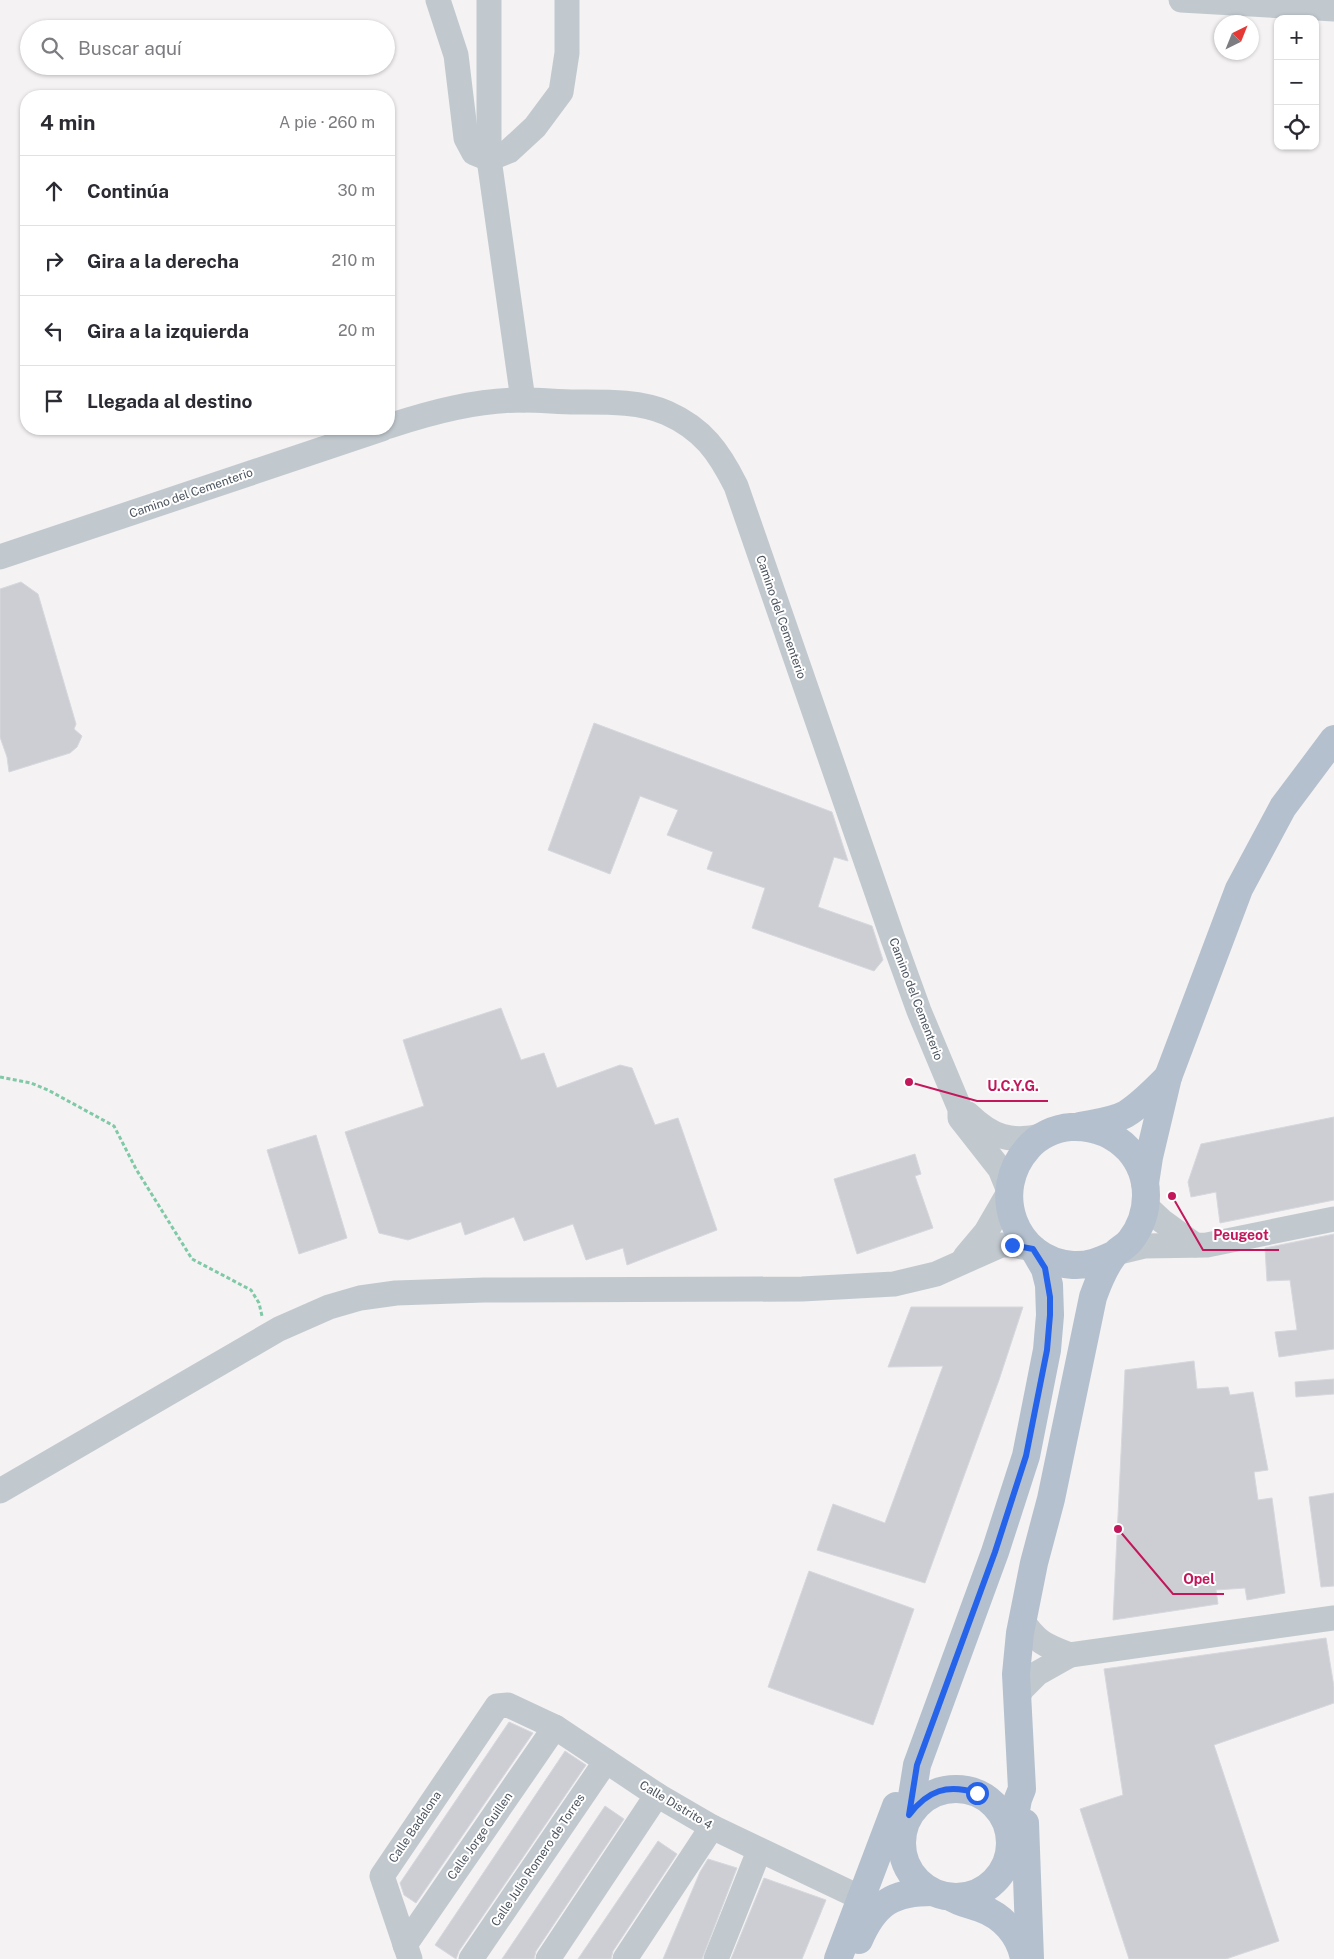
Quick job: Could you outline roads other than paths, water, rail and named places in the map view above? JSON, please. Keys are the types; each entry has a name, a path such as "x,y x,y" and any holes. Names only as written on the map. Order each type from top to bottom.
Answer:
{"main road":[{"path":"1168,1077 1140,1104 1125,1114 1111,1120 1054,1131 1042,1136 1031,1144 1022,1155 1015,1167 1008,1192 1010,1210 1023,1238 1034,1249 1046,1257 1073,1265 1087,1264 1100,1261 1114,1254 1129,1242 1140,1225 1146,1195 1149,1157 1168,1077 1239,889 1283,807 1334,739"},
{"path":"1078,1127 1094,1129 1122,1143 1133,1155 1140,1168 1146,1195"},
{"path":"1024,1959 1017,1938 1003,1921 980,1908 962,1903 942,1894 914,1878 903,1858 905,1825 917,1765 995,1552 1026,1456 1047,1350 1050,1315 1050,1291 1045,1268 1034,1249"},
{"path":"1030,1959 1025,1802 1022,1790 1017,1698 1017,1652 1022,1620 1054,1482 1093,1297 1100,1278 1114,1254"},
{"path":"838,1959 902,1792 917,1765"},
{"path":"861,1898 878,1878 887,1855 918,1803 932,1794 946,1789 962,1789 977,1793 991,1801 1001,1813 1008,1827 1010,1843"},
{"path":"851,1959 862,1932 874,1912 891,1899 911,1892 964,1897 987,1887 997,1878 1009,1856 1018,1799 1022,1790"}],"street":[{"path":"438,0 456,56 466,138 474,153 489,159 509,151 535,127 561,92 567,53 567,0"},
{"path":"489,0 489,159 523,400"},
{"path":"1181,0 1334,9"},
{"name":"Camino del Cementerio","path":"395,424 434,412 497,402 523,400 626,404 666,412 685,422 705,438 723,460 736,486 919,1011 960,1109 960,1118 1000,1169 1008,1192"},
{"name":"Camino del Cementerio","path":"0,557 364,435"},
{"name":"Camino del Cementerio","path":"960,1109 980,1125 1002,1137 1027,1139 1042,1136"},
{"path":"960,1263 986,1232 1008,1192"},
{"path":"1146,1195 1162,1221 1195,1245"},
{"path":"1114,1254 1144,1246 1207,1244 1334,1219"},
{"path":"0,1491 267,1336 329,1306 360,1298 396,1293 484,1290 802,1289 894,1284 936,1274 1001,1245 1034,1249"},
{"path":"1017,1698 1022,1689 1038,1673 1070,1655 1334,1618"},
{"path":"1022,1620 1034,1637 1042,1643 1070,1655"},
{"name":"Calle Distrito 4","path":"497,1706 508,1705 520,1709 555,1727 657,1795 712,1827 861,1898"},
{"name":"Calle Badalona","path":"408,1952 382,1876 497,1706"},
{"name":"Calle Jorge Guillen","path":"408,1952 555,1727"},
{"name":"Calle Julio Romero de Torres","path":"471,1959 606,1760"},
{"path":"548,1959 657,1795"},
{"path":"625,1959 712,1827"},
{"path":"716,1959 760,1851"}],"place":[{"name":"U.C.Y.G.","path":"909,1082"},
{"name":"Peugeot","path":"1172,1196"},
{"name":"Opel","path":"1118,1529"}]}
